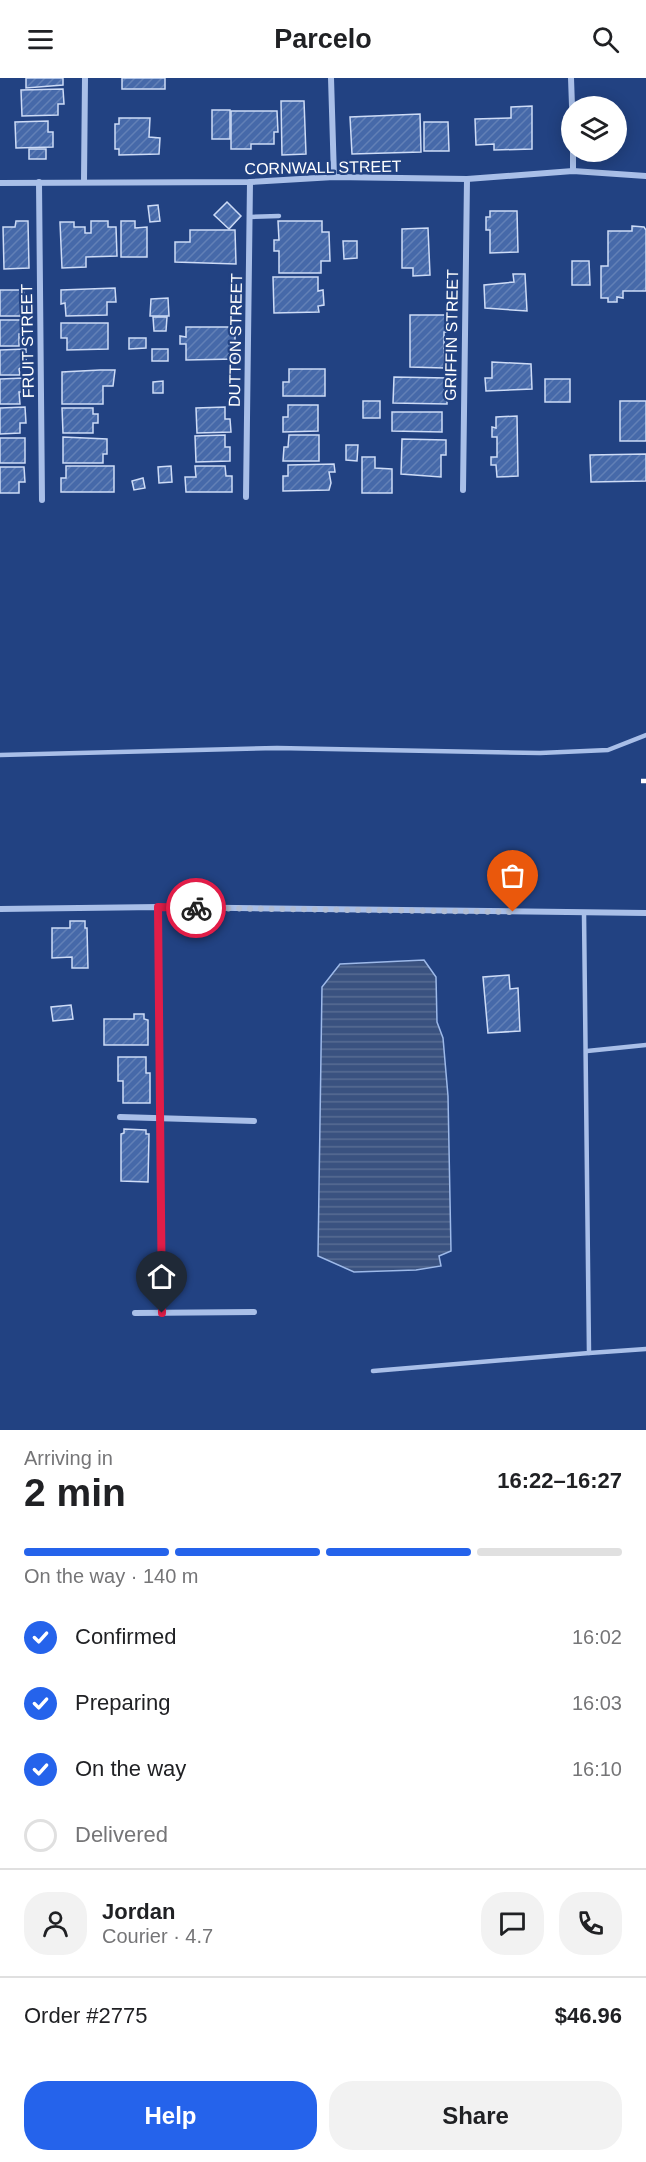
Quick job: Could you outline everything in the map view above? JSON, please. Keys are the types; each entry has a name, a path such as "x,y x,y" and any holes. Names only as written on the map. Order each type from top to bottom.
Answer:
{"street":[{"path":"84,78 84,181"},
{"path":"331,78 334,177"},
{"path":"571,78 572,96"},
{"path":"573,162 573,171"},
{"name":"CORNWALL STREET","path":"0,183 250,182 334,177 466,179 573,171 646,176"},
{"name":"GRIFFIN STREET","path":"463,490 466,179"},
{"name":"FRUIT STREET","path":"39,182 42,500"},
{"name":"DUTTON STREET","path":"246,497 250,182"},
{"path":"0,909 158,907 646,913"},
{"path":"158,907 162,1313"},
{"path":"120,1117 160,1120 254,1121"},
{"path":"135,1312 254,1312"}],"lane":[{"path":"250,217 279,216"},
{"path":"0,755 277,748 540,753 608,750 646,735"},
{"path":"584,913 589,1353"},
{"path":"587,1051 646,1045"},
{"path":"373,1371 646,1349"}],"water":[{"path":"424,960 436,977 437,1022 443,1038 448,1096 451,1251 439,1256 441,1266 416,1270 354,1272 318,1256 322,987 340,964"}],"building":[{"path":"26,78 63,78 63,85 26,88"},
{"path":"122,78 165,78 165,89 122,89"},
{"path":"63,89 64,104 58,104 58,115 22,116 21,90"},
{"path":"281,101 304,101 306,154 282,155"},
{"path":"532,106 532,149 494,150 494,144 476,145 475,119 511,118 511,107"},
{"path":"212,110 230,110 230,139 212,139"},
{"path":"231,111 277,111 278,132 274,132 274,144 251,144 251,149 231,149"},
{"path":"420,114 421,152 352,154 350,117"},
{"path":"119,118 150,118 149,137 160,138 159,154 119,155 119,149 115,149 115,124 119,124"},
{"path":"48,121 48,132 53,132 53,147 16,148 15,122"},
{"path":"424,122 448,122 449,151 424,151"},
{"path":"29,149 46,149 46,159 29,159"},
{"path":"227,202 241,216 229,229 214,215"},
{"path":"158,205 160,221 150,222 148,206"},
{"path":"490,211 517,211 518,252 490,253 490,230 486,230 486,217 490,217"},
{"path":"16,221 28,221 29,268 4,269 3,227 15,227"},
{"path":"91,221 108,221 108,227 116,227 117,256 86,257 86,267 62,268 60,222 74,222 74,227 85,227 85,233 91,233"},
{"path":"121,221 135,221 135,228 147,227 147,257 121,257"},
{"path":"278,221 322,221 322,232 329,232 330,261 321,261 321,273 279,273 279,251 274,251 274,240 279,240"},
{"path":"632,226 644,227 646,230 646,291 623,291 623,298 617,297 617,302 608,302 608,298 601,298 601,266 608,266 608,231 632,231"},
{"path":"428,228 430,275 413,276 413,268 402,268 402,229"},
{"path":"190,230 235,230 236,264 175,262 175,242 190,242"},
{"path":"343,241 357,241 357,258 344,259"},
{"path":"572,261 589,261 590,285 572,285"},
{"path":"513,274 525,274 527,311 485,308 484,285 514,282"},
{"path":"273,277 318,277 318,291 323,290 324,305 318,306 319,312 274,313"},
{"path":"115,288 116,302 107,302 107,315 66,316 65,303 61,304 61,290"},
{"path":"0,290 24,290 24,305 20,305 20,316 0,316"},
{"path":"168,298 169,316 150,316 151,299"},
{"path":"410,315 447,315 447,332 444,332 444,368 410,367"},
{"path":"153,317 167,317 166,331 154,331"},
{"path":"0,320 24,320 23,334 19,334 19,346 0,346"},
{"path":"61,323 108,323 108,349 67,350 67,338 61,338"},
{"path":"186,327 235,327 235,359 186,360 186,344 180,344 180,336 186,337"},
{"path":"129,338 146,338 146,348 129,349"},
{"path":"26,349 26,363 19,369 20,375 0,375 0,350"},
{"path":"152,349 168,349 168,361 152,361"},
{"path":"492,362 531,364 532,389 486,391 485,378 492,378"},
{"path":"289,369 325,369 325,396 283,396 283,382 289,382"},
{"path":"115,370 113,386 103,386 103,404 62,404 62,372"},
{"path":"394,377 447,378 447,404 393,403"},
{"path":"24,378 24,392 19,392 20,404 0,404 0,379"},
{"path":"545,379 570,379 570,402 545,402"},
{"path":"163,381 163,393 153,393 153,382"},
{"path":"363,401 380,401 380,418 363,418"},
{"path":"620,401 646,401 646,441 620,441"},
{"path":"288,405 318,405 318,431 283,432 283,417 288,417"},
{"path":"25,407 26,423 20,423 20,433 0,434 0,408"},
{"path":"225,407 225,419 230,419 231,432 197,433 196,408"},
{"path":"62,408 93,408 93,414 98,414 98,423 93,423 93,433 63,433"},
{"path":"392,412 442,412 442,432 392,431"},
{"path":"517,416 518,476 497,477 496,465 491,465 491,457 497,457 497,437 492,437 492,427 496,428 496,417"},
{"path":"225,435 225,447 230,447 230,461 196,462 195,436"},
{"path":"289,435 319,435 319,461 283,461 284,447 288,447"},
{"path":"63,437 107,439 107,454 103,454 103,463 63,463"},
{"path":"0,438 25,438 25,463 0,463"},
{"path":"402,439 446,440 446,455 441,455 441,477 401,474"},
{"path":"346,445 358,445 357,461 346,460"},
{"path":"646,454 646,481 591,482 590,455"},
{"path":"362,457 375,457 375,468 392,469 392,493 362,493"},
{"path":"334,464 335,472 329,472 331,483 329,490 283,491 283,476 288,476 288,465"},
{"path":"66,466 114,466 114,492 61,492 61,478 66,478"},
{"path":"171,466 172,482 159,483 158,467"},
{"path":"195,466 225,466 226,476 232,476 232,492 186,492 185,477 196,477"},
{"path":"0,467 24,467 25,482 19,482 19,493 0,493"},
{"path":"143,478 145,488 134,490 132,481"},
{"path":"70,921 85,921 88,968 72,968 72,957 52,958 52,928 70,928"},
{"path":"509,975 510,989 518,988 520,1031 488,1033 483,977"},
{"path":"71,1005 73,1019 53,1021 51,1007"},
{"path":"134,1014 144,1014 144,1019 148,1020 148,1045 104,1045 104,1019 134,1019"},
{"path":"118,1057 146,1057 146,1073 150,1073 150,1103 123,1103 123,1081 118,1081"},
{"path":"124,1129 146,1130 146,1134 149,1134 148,1182 121,1181 121,1134 124,1133"}],"railway":[{"path":"641,781 646,781"}],"way so far":[{"path":"196,908 513,912"}],"route":[{"path":"162,1313 158,907 196,908"}]}
